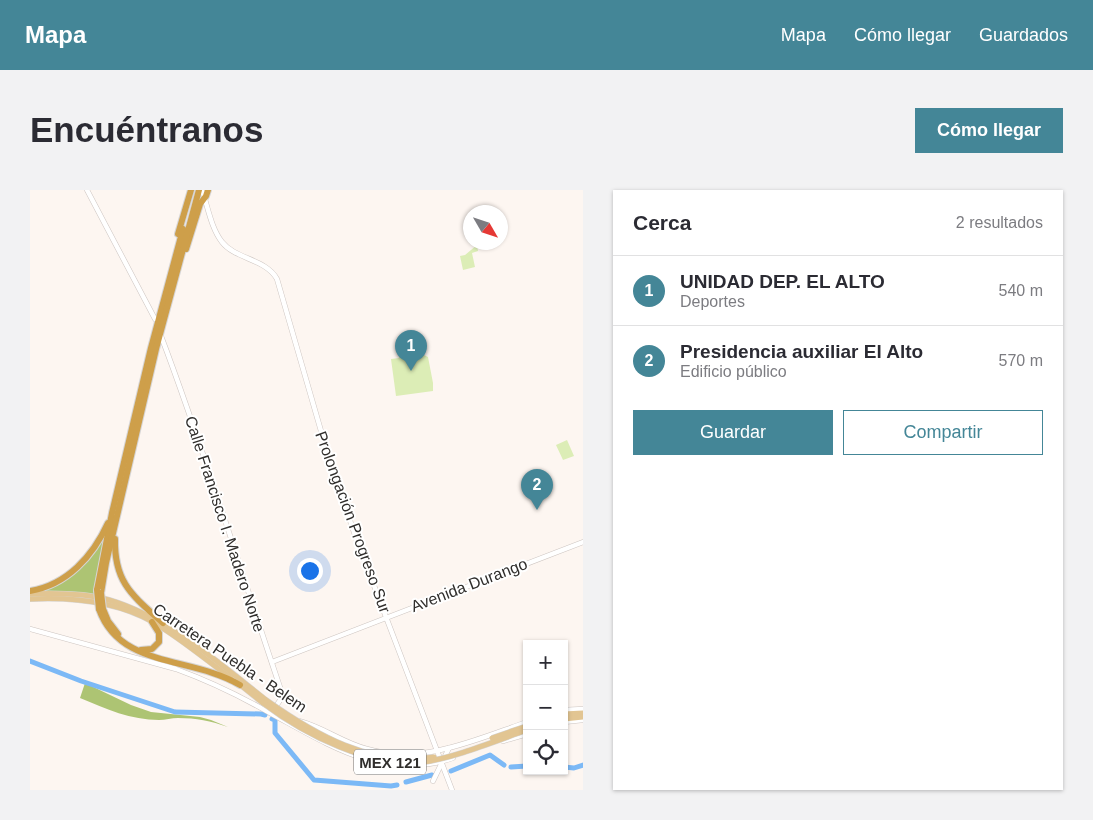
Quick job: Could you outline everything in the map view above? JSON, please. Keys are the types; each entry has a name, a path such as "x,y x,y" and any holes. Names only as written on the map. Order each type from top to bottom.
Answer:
{"highway":[{"path":"191,190 179,229 174,259 112,513 99,591 102,620 126,645 159,658 214,672 240,685"},
{"path":"174,259 199,190"},
{"path":"172,286 183,259 200,204 208,190"},
{"path":"99,591 156,349 193,204"},
{"path":"30,592 55,582 69,574 79,565 102,535 112,513"},
{"path":"115,527 114,550 124,582 136,600 163,623"},
{"path":"101,609 117,633 130,644 143,650 152,649 159,642 159,633 152,622"}],"main road":[{"name":"Carretera Puebla - Belem","path":"30,592 88,596 110,600 148,615 163,623 293,723 369,758 409,763 437,760 523,733"},
{"name":"Carretera Puebla - Belem","path":"30,599 68,598 91,601 112,606 152,622 264,701 332,739 362,752 385,758 411,760 438,756 523,727"},
{"path":"568,714 582,715"},
{"path":"568,719 582,715"}],"street":[{"path":"87,190 155,319"},
{"path":"199,190 205,198"},
{"name":"Prolongación Progreso Sur","path":"205,198 215,229 222,243 275,274 277,278 330,462 357,541 452,790"},
{"name":"Calle Francisco I. Madero Norte","path":"161,336 284,696 272,711"},
{"name":"Avenida Durango","path":"272,662 583,542"},
{"path":"30,630 176,669 272,711 340,751 361,759 410,766 432,764 523,733"},
{"path":"568,711 582,715"},
{"name":"Carretera Puebla - Belem","path":"298,720 365,749 401,754 438,751 523,723"},
{"path":"463,744 466,753"},
{"path":"433,781 449,748"},
{"path":"432,764 438,751 450,759"},
{"path":"381,763 385,759 382,752"},
{"path":"429,753 442,762"},
{"path":"396,765 396,761 401,754"}],"green space":[{"path":"471,250 478,250 472,253 475,267 463,270 460,256 465,255"},
{"path":"397,342 428,357 433,391 396,396 391,359 399,358"},
{"path":"567,440 574,456 563,460 556,445"},
{"path":"108,529 95,595 78,592 36,591 65,578"},
{"path":"85,683 131,705 151,712 200,717 228,727 197,719 149,720 119,713 80,698"}],"waterway":[{"path":"30,661 81,681 175,712 265,715"},
{"path":"272,719 275,720 275,733 314,780 397,785"},
{"path":"451,771 490,755 504,765"},
{"path":"568,767 574,768 583,765"},
{"path":"511,767 523,766"},
{"path":"406,782 432,775"}],"place":[{"name":"UNIDAD DEP. EL ALTO","path":"411,371"},
{"name":"Presidencia auxiliar El Alto","path":"537,510"}]}
